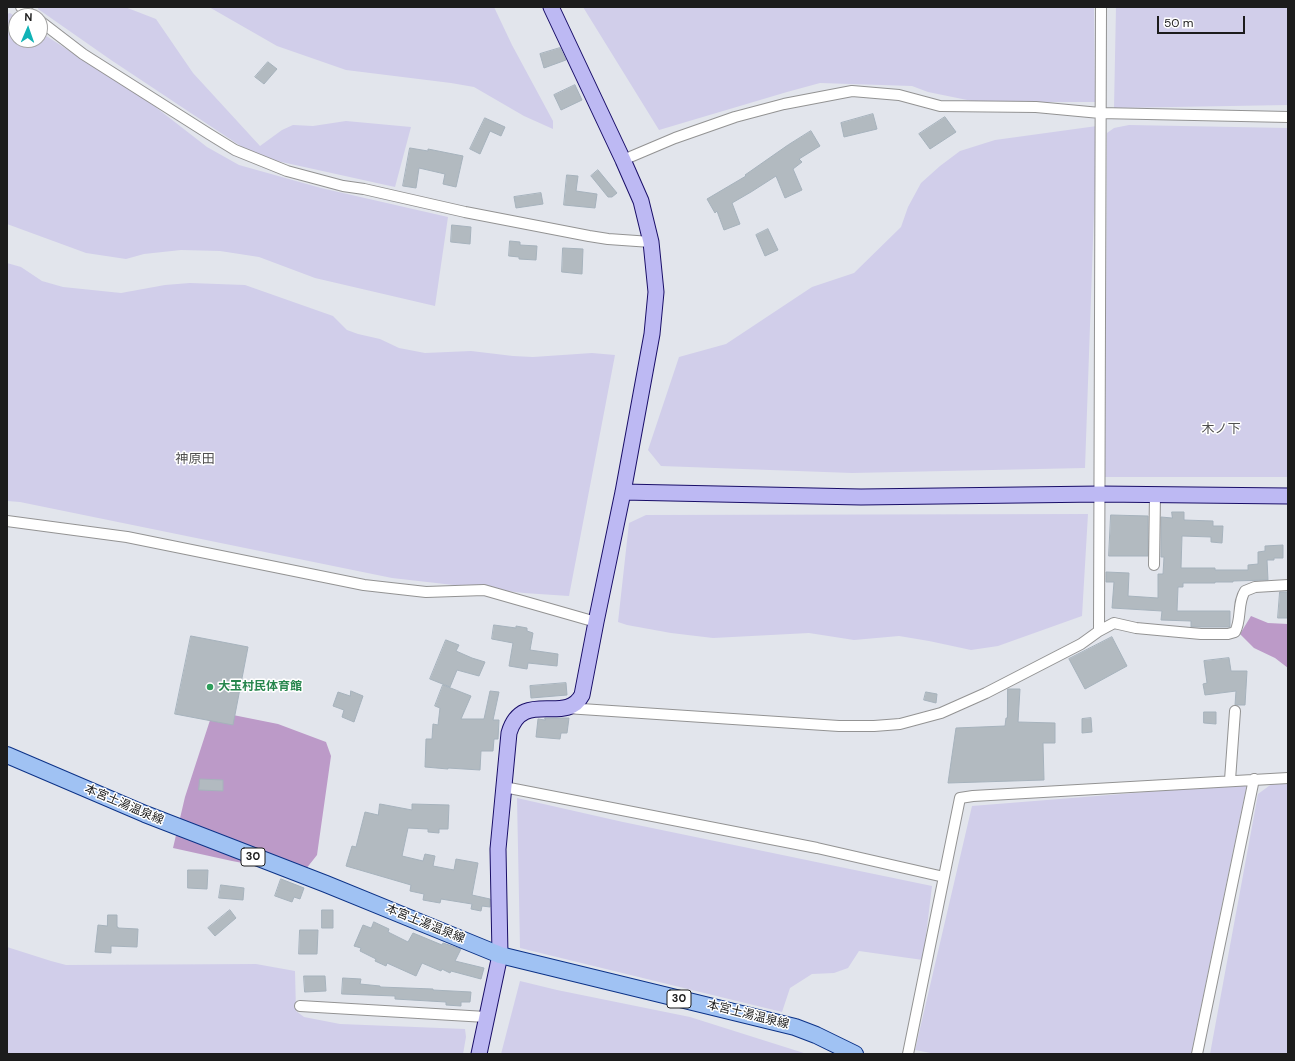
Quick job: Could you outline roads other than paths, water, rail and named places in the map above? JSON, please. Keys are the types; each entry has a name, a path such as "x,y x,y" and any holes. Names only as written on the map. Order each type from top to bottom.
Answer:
{"main road":[{"name":"本宮土湯温泉線","path":"7,755 145,814 326,884 500,955 795,1027 816,1035 855,1054"}],"street":[{"path":"479,1054 500,955 498,849 509,733 515,718 526,711 570,707 580,700 582,695 652,334 656,292 651,242 641,201 551,7"},
{"path":"1099,631 1101,7"},
{"path":"48,27 83,54 209,134 236,150 286,171 343,186 364,189 465,212 589,236 651,242"},
{"path":"623,160 675,138 735,117 784,104 852,91 898,95 940,106 1036,108 1100,113 1288,116"},
{"path":"622,492 861,497 1100,494 1288,496"},
{"path":"1154,565 1155,494"},
{"path":"7,521 127,537 364,585 426,592 484,590 596,622"},
{"path":"564,708 839,726 900,724 941,712 986,693 1081,644 1099,631 1114,623 1136,628 1201,634 1228,634 1236,632 1241,597 1244,590 1255,587 1288,585"},
{"path":"1230,780 1235,711"},
{"path":"908,1054 960,798 1230,780 1288,778"},
{"path":"1197,1054 1254,779"},
{"path":"504,787 809,846 944,876"},
{"path":"300,1006 486,1017"}],"place":[{"name":"大玉村民体育館","path":"210,687"}],"district":[{"name":"木ノ下","path":"1221,430"},
{"name":"神原田","path":"195,460"}]}
